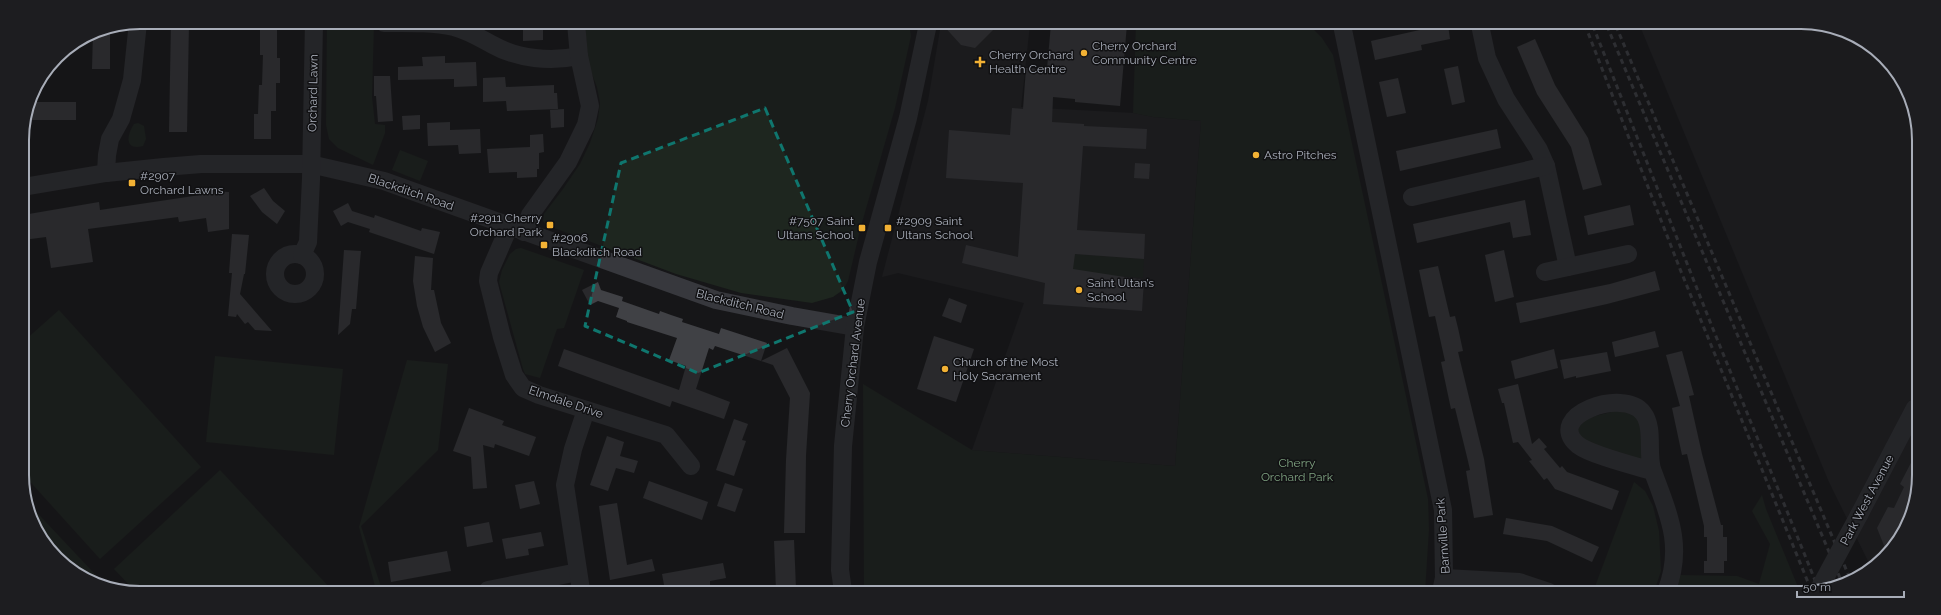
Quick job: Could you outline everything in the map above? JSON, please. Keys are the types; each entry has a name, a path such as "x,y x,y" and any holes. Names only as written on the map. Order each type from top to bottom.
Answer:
{"street":[{"path":"106,173 107,154 110,139 121,119 132,80 137,29"},
{"name":"Orchard Lawn","path":"302,255 308,242 311,179 310,164 314,29"},
{"path":"460,29 476,35 503,50 543,60 554,61 579,56"},
{"name":"Elmdale Drive","path":"577,29 579,56 590,106 586,125 568,162 530,215 517,229 489,273 488,281 500,331 514,375 523,388 531,392 666,435 691,466"},
{"name":"Cherry Orchard Avenue","path":"842,586 840,570 843,446 855,327 868,262 908,118 927,29"},
{"name":"Barnville Park","path":"1343,29 1444,510 1442,585 1512,581 1529,586"},
{"path":"1481,29 1487,58 1506,98 1539,150 1546,166 1568,267"},
{"name":"Blackditch Road","path":"29,186 106,173 201,164 310,164 384,182 716,300 792,316 855,327"},
{"path":"1412,197 1546,166"},
{"path":"1545,272 1628,254"},
{"path":"1652,471 1626,464 1577,444 1570,433 1572,419 1588,409 1616,402 1632,404 1644,413 1649,432 1652,471 1666,503 1672,531 1674,552 1672,577 1668,586"},
{"path":"581,586 565,485 573,449 586,410"},
{"name":"Park West Avenue","path":"1822,584 1912,414"},
{"path":"508,586 578,572"}],"highlighted area":[{"path":"765,108 853,312 698,373 585,326 621,163"}],"shaded area":[{"name":"Saint Ultan’s School","path":"940,29 1029,29 1021,107 1133,113 1153,117 1201,121 1175,466 972,450 1024,303 898,273 882,277 928,101"},
{"path":"1641,29 1801,29 1829,33 1843,37 1868,52 1889,73 1901,91 1910,119 1912,133 1912,475 1908,503 1901,524 1884,548 1869,562 1829,482"}],"green space":[{"path":"327,29 374,29 372,97 375,124 385,125 385,133 373,165 338,148 329,139 326,125"},
{"path":"585,29 910,29 911,36 895,108 861,226 848,281 843,290 833,297 812,303 741,293 676,274 546,225 543,221 544,214 580,164 590,143 598,119 600,103 597,87 588,64"},
{"name":"Cherry Orchard Park","path":"1136,29 1313,29 1322,38 1333,55 1428,499 1429,529 1425,586 864,586 863,384 972,450 1175,466 1201,121 1153,117 1133,113"},
{"path":"138,123 144,126 146,139 143,146 137,147 130,144 129,138 134,124"},
{"path":"400,150 428,161 420,181 392,170"},
{"path":"521,248 584,270 564,328 557,329 540,378 525,374 499,282 502,270 510,254 516,249"},
{"path":"1071,254 1144,259 1143,278 1053,271"},
{"path":"59,310 201,467 100,559 29,481 29,337"},
{"path":"215,356 343,369 334,455 206,442"},
{"path":"407,360 448,364 438,450 361,526 381,586 375,586 359,527"},
{"path":"1623,409 1639,419 1646,447 1642,461 1583,441 1577,429 1587,418"},
{"path":"220,470 328,586 129,585 114,569"},
{"path":"1634,482 1645,491 1653,506 1659,531 1661,571 1656,586 1595,586"},
{"path":"1762,495 1766,509 1798,586 1675,586 1679,575 1737,576 1759,584 1770,544 1752,511"},
{"path":"35,511 99,578 73,563 62,553 44,530"}],"building":[{"path":"171,29 189,29 187,132 169,132"},
{"path":"277,29 277,58 280,58 280,83 276,83 276,111 271,111 271,139 254,139 254,114 258,114 259,85 262,85 263,55 260,55 260,30"},
{"path":"523,29 543,29 543,40 523,41"},
{"path":"947,29 994,29 975,48 961,45"},
{"path":"1051,29 1127,29 1120,106 1075,102 1075,99 1053,97 1052,122 1084,124 1084,126 1147,129 1146,149 1083,146 1077,230 1145,234 1144,259 1075,254 1073,269 1144,280 1142,311 1043,304 1045,283 962,263 966,245 1018,257 1023,183 946,178 949,130 1010,135 1012,108 1023,109 1026,68 1047,69"},
{"path":"1424,29 1449,29 1450,39 1421,45 1422,50 1375,60 1371,41"},
{"path":"110,34 110,69 92,69 93,39"},
{"path":"1535,39 1555,85 1588,138 1602,185 1583,190 1571,147 1537,94 1517,47"},
{"path":"445,56 445,63 476,62 477,86 454,87 454,79 398,80 398,67 423,66 422,57"},
{"path":"1458,66 1465,102 1452,105 1444,69"},
{"path":"374,76 390,76 393,121 378,122 376,96 374,96"},
{"path":"505,77 506,87 554,85 554,93 557,93 558,109 507,111 506,101 483,102 483,78"},
{"path":"1398,78 1406,113 1387,117 1379,82"},
{"path":"36,102 76,102 76,120 32,120"},
{"path":"564,109 564,127 551,128 550,110"},
{"path":"420,115 420,129 403,130 402,116"},
{"path":"450,122 450,130 480,129 481,153 459,154 458,145 428,146 427,123"},
{"path":"1497,129 1501,148 1400,171 1396,151"},
{"path":"543,134 544,152 539,153 539,169 537,169 537,177 517,178 517,172 489,173 487,149 530,147 530,135"},
{"path":"1135,163 1150,164 1149,179 1134,178"},
{"path":"264,188 273,201 285,211 277,224 262,212 250,196"},
{"path":"207,191 229,192 229,229 208,232 206,218 179,222 178,217 88,229 93,262 51,268 46,237 29,239 29,214 99,202 100,210 207,194"},
{"path":"1525,200 1531,235 1513,238 1510,222 1417,243 1413,224"},
{"path":"348,203 352,211 374,218 375,215 421,231 422,228 440,232 434,254 369,232 370,229 348,222 341,226 333,211"},
{"path":"1630,205 1634,225 1588,235 1584,216"},
{"path":"232,234 249,235 245,274 240,294 272,331 255,330 248,322 245,324 237,314 236,317 228,316 232,273 229,273"},
{"path":"344,250 361,251 356,309 352,309 350,324 338,335"},
{"path":"1504,250 1514,297 1495,302 1485,255"},
{"path":"415,256 433,258 431,290 434,290 441,323 451,343 435,352 423,327 417,306 413,281"},
{"path":"1438,266 1450,317 1455,316 1458,328 1463,351 1458,352 1484,459 1493,515 1474,518 1466,471 1470,470 1468,461 1455,408 1451,409 1441,362 1445,361 1435,316 1429,317 1419,270"},
{"path":"1655,271 1660,290 1607,304 1520,323 1516,303 1610,284"},
{"path":"598,282 601,290 623,297 622,301 659,314 660,311 683,319 682,322 719,334 721,328 767,343 761,361 715,346 713,350 709,348 696,389 730,402 724,419 672,401 670,407 558,366 564,349 679,390 686,366 669,360 677,338 616,317 619,308 598,301 590,305 582,290"},
{"path":"949,298 967,305 961,323 942,316"},
{"path":"1655,331 1659,347 1615,357 1612,342"},
{"name":"Church of the Most Holy Sacrament","path":"934,336 974,349 956,402 917,389"},
{"path":"787,348 810,393 806,455 805,533 784,533 786,460 790,398 773,365 761,361"},
{"path":"1554,349 1558,368 1515,379 1511,361"},
{"path":"1682,351 1694,395 1689,396 1702,454 1721,525 1723,525 1723,537 1727,537 1727,561 1724,561 1724,573 1704,573 1704,561 1707,561 1707,537 1704,537 1704,526 1687,454 1682,455 1672,408 1680,406 1666,355"},
{"path":"1607,352 1611,371 1564,379 1560,360"},
{"path":"1518,384 1532,444 1539,438 1547,447 1544,449 1560,468 1562,466 1567,472 1619,491 1612,510 1555,489 1547,478 1544,480 1529,461 1532,460 1518,442 1513,443 1504,403 1502,403 1498,389"},
{"path":"469,408 504,421 502,425 536,437 529,456 495,444 494,448 483,445 487,488 473,489 471,457 453,451"},
{"path":"734,419 748,424 742,440 746,441 734,476 716,470"},
{"path":"607,436 624,442 620,456 638,461 634,473 616,468 608,491 590,485"},
{"path":"1912,461 1911,489 1904,517 1901,524 1885,547 1877,528 1888,507 1894,508 1904,487 1900,484"},
{"path":"534,481 540,504 520,509 515,485"},
{"path":"649,481 708,502 702,520 643,498"},
{"path":"725,483 743,489 735,512 717,506"},
{"path":"617,503 627,565 652,559 655,571 610,580 599,506"},
{"path":"1506,518 1552,526 1599,547 1592,562 1547,541 1503,534"},
{"path":"489,522 493,542 467,547 464,527"},
{"path":"541,532 544,546 528,549 529,555 506,559 502,539"},
{"path":"794,540 796,586 776,586 774,541"},
{"path":"447,551 451,571 391,582 388,562"},
{"path":"723,563 726,578 710,581 710,585 703,586 664,586 662,574"}],"railway":[{"path":"1587,29 1680,269 1809,586"},
{"path":"1594,29 1711,324 1817,585"},
{"path":"1608,29 1840,579"},
{"path":"1617,29 1848,575"}],"place":[{"name":"Cherry Orchard Community Centre","path":"1084,53"},
{"name":"Cherry Orchard Health Centre","path":"980,62"},
{"name":"Astro Pitches","path":"1256,155"},
{"name":"#2907 Orchard Lawns","path":"132,183"},
{"name":"#2911 Cherry Orchard Park","path":"550,225"},
{"name":"#7507 Saint Ultans School","path":"862,228"},
{"name":"#2909 Saint Ultans School","path":"888,228"},
{"name":"#2906 Blackditch Road","path":"544,245"},
{"name":"Saint Ultan’s School","path":"1079,290"},
{"name":"Church of the Most Holy Sacrament","path":"945,369"}]}
